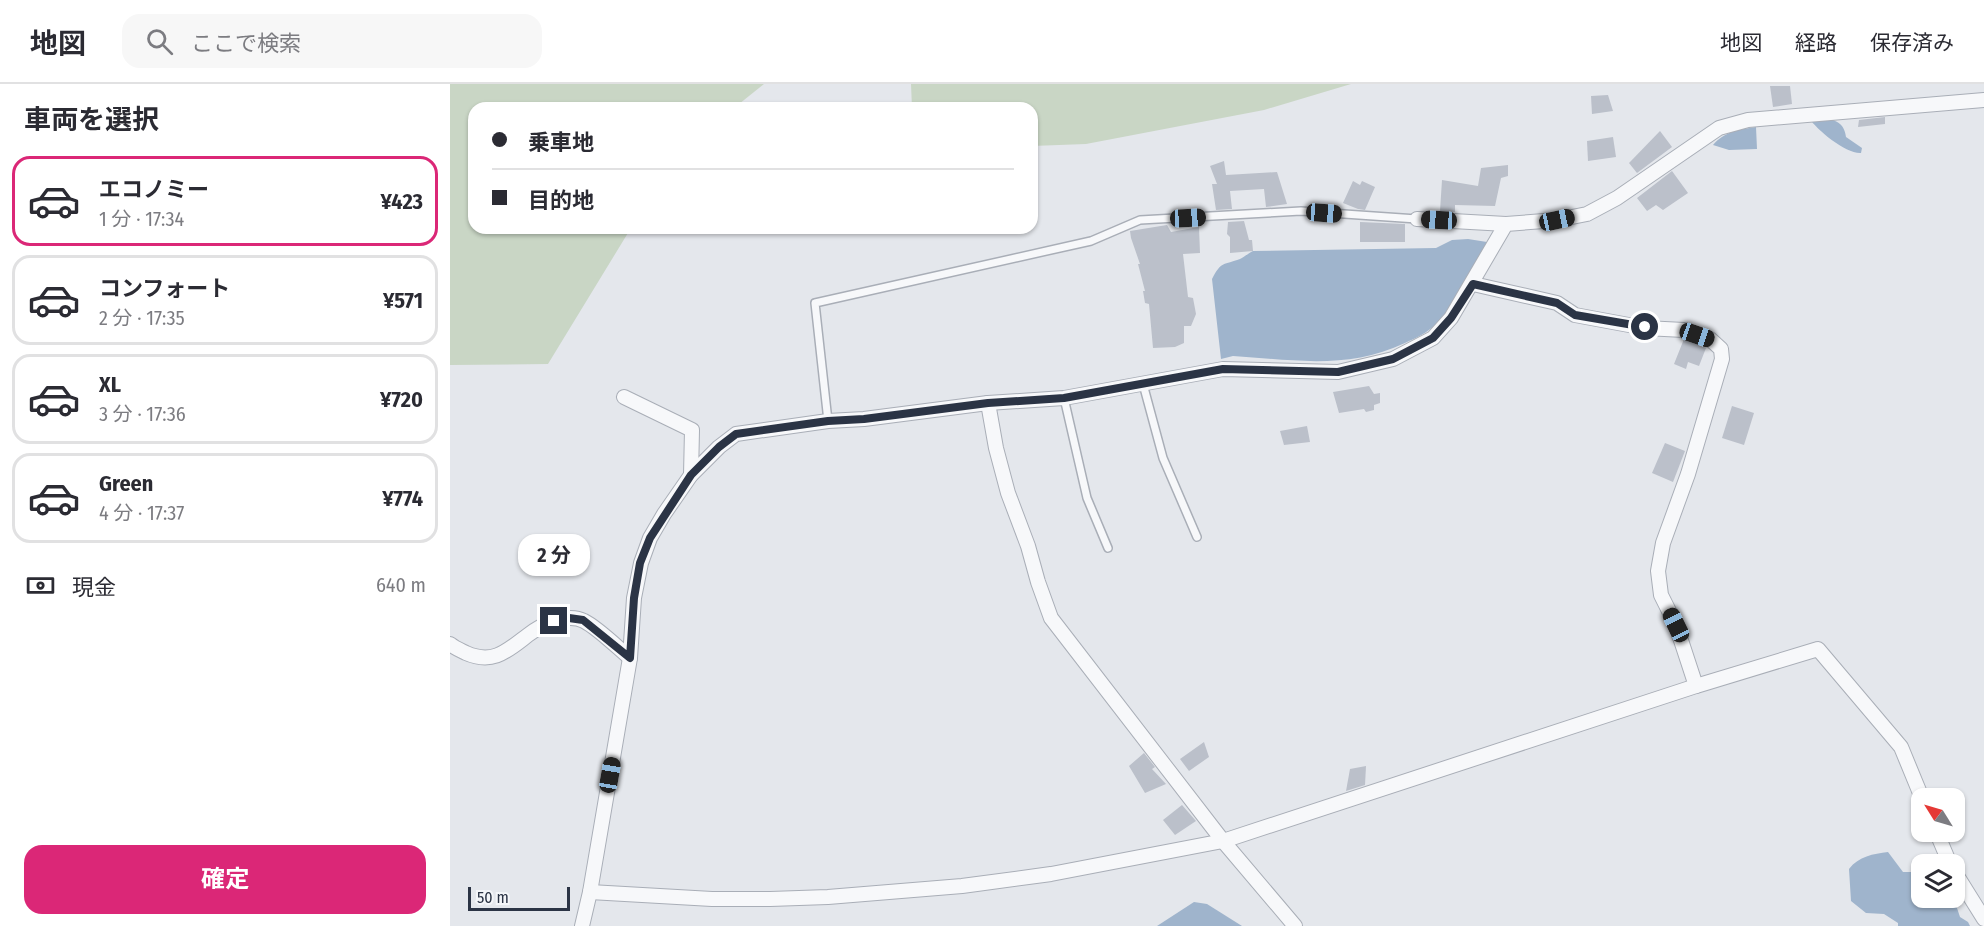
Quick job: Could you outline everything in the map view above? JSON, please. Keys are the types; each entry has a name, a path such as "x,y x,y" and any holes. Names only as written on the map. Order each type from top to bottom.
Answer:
{"street":[{"path":"1417,219 1506,224 1557,220 1587,214 1617,198 1719,128 1748,120 1984,100"},
{"path":"582,926 590,892 630,658 634,598 640,563 659,522 691,475 719,447 736,434 988,403 1064,398 1223,369 1338,372 1393,359 1433,338 1451,318 1473,284 1506,224"},
{"path":"1473,284 1557,303 1575,315 1645,327 1684,330 1710,339 1721,349 1722,359 1688,474 1663,543 1658,571 1661,595 1676,625 1696,686"},
{"path":"624,397 692,430 691,475"},
{"path":"988,403 996,448 1008,492 1051,618 1223,841 1295,926"},
{"path":"450,644 473,656 491,658 509,651 530,634 554,621 569,618 583,620 630,658"},
{"path":"590,892 712,899 770,899 896,892 1015,880 1223,841 1696,686 1818,649 1901,747 1918,788"},
{"path":"1965,889 1984,919"}],"lane":[{"path":"828,421 815,303 1091,241 1140,220 1301,211 1417,219"},
{"path":"1143,384 1163,458 1197,537"},
{"path":"1064,398 1087,498 1108,548"}],"green space":[{"path":"450,84 764,84 742,102 468,102 468,234 627,234 548,364 450,365"},
{"path":"911,84 1351,84 1264,110 1086,144 1038,146 1038,102 912,102"}],"water":[{"path":"1809,118 1838,122 1846,137 1862,148 1861,153 1848,150 1832,140"},
{"path":"1756,127 1757,149 1729,150 1713,145 1727,134"},
{"path":"1468,239 1487,242 1465,286 1444,316 1429,330 1413,339 1384,351 1342,360 1299,361 1233,356 1221,359 1212,279 1223,264 1240,259 1253,251 1436,248 1452,240"},
{"path":"1888,852 1903,872 1911,872 1911,908 1957,908 1960,917 1970,926 1898,926 1898,923 1884,914 1866,913 1851,901 1849,869 1862,858"},
{"path":"1194,902 1207,904 1242,926 1157,926"}],"building":[{"path":"1770,86 1790,86 1792,104 1773,107"},
{"path":"1608,95 1613,111 1592,114 1591,96"},
{"path":"1885,117 1885,124 1858,127 1859,120"},
{"path":"1660,131 1672,147 1637,173 1629,163"},
{"path":"1613,137 1616,157 1588,161 1587,141"},
{"path":"1224,161 1226,175 1277,172 1287,204 1266,207 1264,189 1230,191 1232,209 1216,210 1212,184 1217,184 1210,166"},
{"path":"1508,165 1508,176 1501,178 1495,206 1455,205 1455,212 1440,211 1442,180 1478,186 1481,168"},
{"path":"1672,171 1688,193 1663,210 1656,205 1647,211 1637,198"},
{"path":"1353,181 1360,185 1362,181 1375,187 1365,210 1343,203"},
{"path":"1244,221 1249,240 1252,240 1253,251 1230,253 1228,222"},
{"path":"1360,222 1405,224 1405,242 1360,242"},
{"path":"1167,225 1171,232 1199,227 1200,253 1183,254 1188,297 1193,298 1196,314 1191,326 1184,326 1184,343 1175,347 1153,348 1149,304 1145,303 1143,291 1145,291 1138,264 1140,264 1130,231"},
{"path":"1684,339 1706,348 1699,366 1688,362 1686,369 1674,364"},
{"path":"1369,386 1374,394 1380,393 1380,403 1374,405 1374,410 1366,412 1364,409 1339,413 1333,392"},
{"path":"1732,406 1754,413 1744,445 1722,438"},
{"path":"1307,426 1310,442 1284,445 1280,431"},
{"path":"1665,443 1685,451 1673,482 1652,473"},
{"path":"1204,742 1209,757 1189,771 1180,759"},
{"path":"1144,753 1155,767 1152,769 1166,784 1145,793 1129,766"},
{"path":"1366,766 1365,785 1346,791 1350,769"},
{"path":"1182,805 1196,821 1175,835 1163,820"}],"route":[{"path":"554,621 569,618 583,620 630,658 634,598 640,563 650,538 691,475 719,447 736,434 988,403 1064,398 1223,369 1338,372 1393,359 1433,338 1451,318 1473,284 1557,303 1575,315 1645,327"}]}
